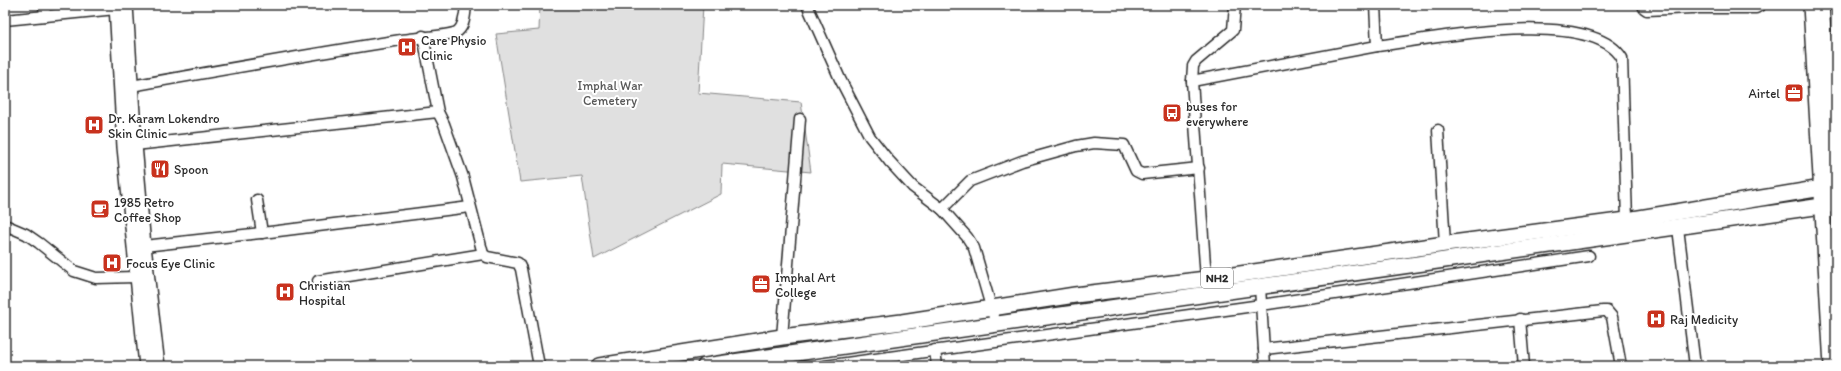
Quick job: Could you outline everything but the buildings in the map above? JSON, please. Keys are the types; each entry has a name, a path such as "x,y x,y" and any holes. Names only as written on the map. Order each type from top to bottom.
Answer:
{"highway":[{"path":"1811,5 1830,197"},
{"path":"1821,5 1827,100 1830,197 1832,366"},
{"name":"NH2","path":"599,366 782,337 902,322 992,307 1206,279 1372,254 1627,220 1830,197"},
{"name":"NH2","path":"705,366 1678,228 1830,197"},
{"path":"1372,254 1375,270"}],"main road":[{"path":"119,6 131,86 144,246 158,366"},
{"path":"123,39 124,147 146,366"}],"street":[{"path":"44,5 45,16"},
{"path":"131,86 422,36 448,35 458,31 462,26 466,5"},
{"path":"807,5 840,79 870,137 889,161 913,187 942,209 967,237 974,248 996,324"},
{"path":"1206,279 1192,81 1194,63 1233,30 1235,5"},
{"path":"1375,5 1377,46"},
{"path":"1643,5 1647,10 1756,8 1761,5"},
{"path":"5,20 119,6"},
{"path":"1192,81 1377,46 1502,29 1534,28 1569,31 1609,43 1617,50 1622,58 1627,220"},
{"path":"422,36 438,112 444,124 463,177 483,254 487,257 518,263 521,268 539,366"},
{"path":"135,145 438,112"},
{"path":"782,337 800,119"},
{"path":"1438,130 1445,244"},
{"path":"942,209 967,184 975,179 1022,161 1080,145 1094,143 1124,145 1136,171 1142,174 1199,168"},
{"path":"257,200 262,233"},
{"path":"144,246 470,207"},
{"path":"5,225 26,234 74,271 96,278 136,277"},
{"path":"1678,228 1695,366"},
{"path":"318,281 483,254"},
{"path":"825,366 1261,305 1589,256"},
{"path":"1260,287 1265,366"},
{"path":"1264,349 1520,319 1607,311 1612,317 1621,366"},
{"path":"1520,319 1524,366"},
{"path":"935,350 937,366"}],"green space":[{"name":"Imphal War Cemetery","path":"540,5 703,5 698,93 801,102 811,172 722,164 721,194 594,259 582,176 520,182 496,34 539,30"}],"place":[{"name":"Care Physio Clinic","path":"407,47"},
{"name":"Airtel","path":"1794,93"},
{"name":"buses for everywhere","path":"1172,113"},
{"name":"Dr. Karam Lokendro Skin Clinic","path":"94,125"},
{"name":"Spoon","path":"160,169"},
{"name":"1985 Retro Coffee Shop","path":"100,209"},
{"name":"Focus Eye Clinic","path":"112,263"},
{"name":"Imphal Art College","path":"761,284"},
{"name":"Christian Hospital","path":"285,292"},
{"name":"Raj Medicity","path":"1656,319"}]}
